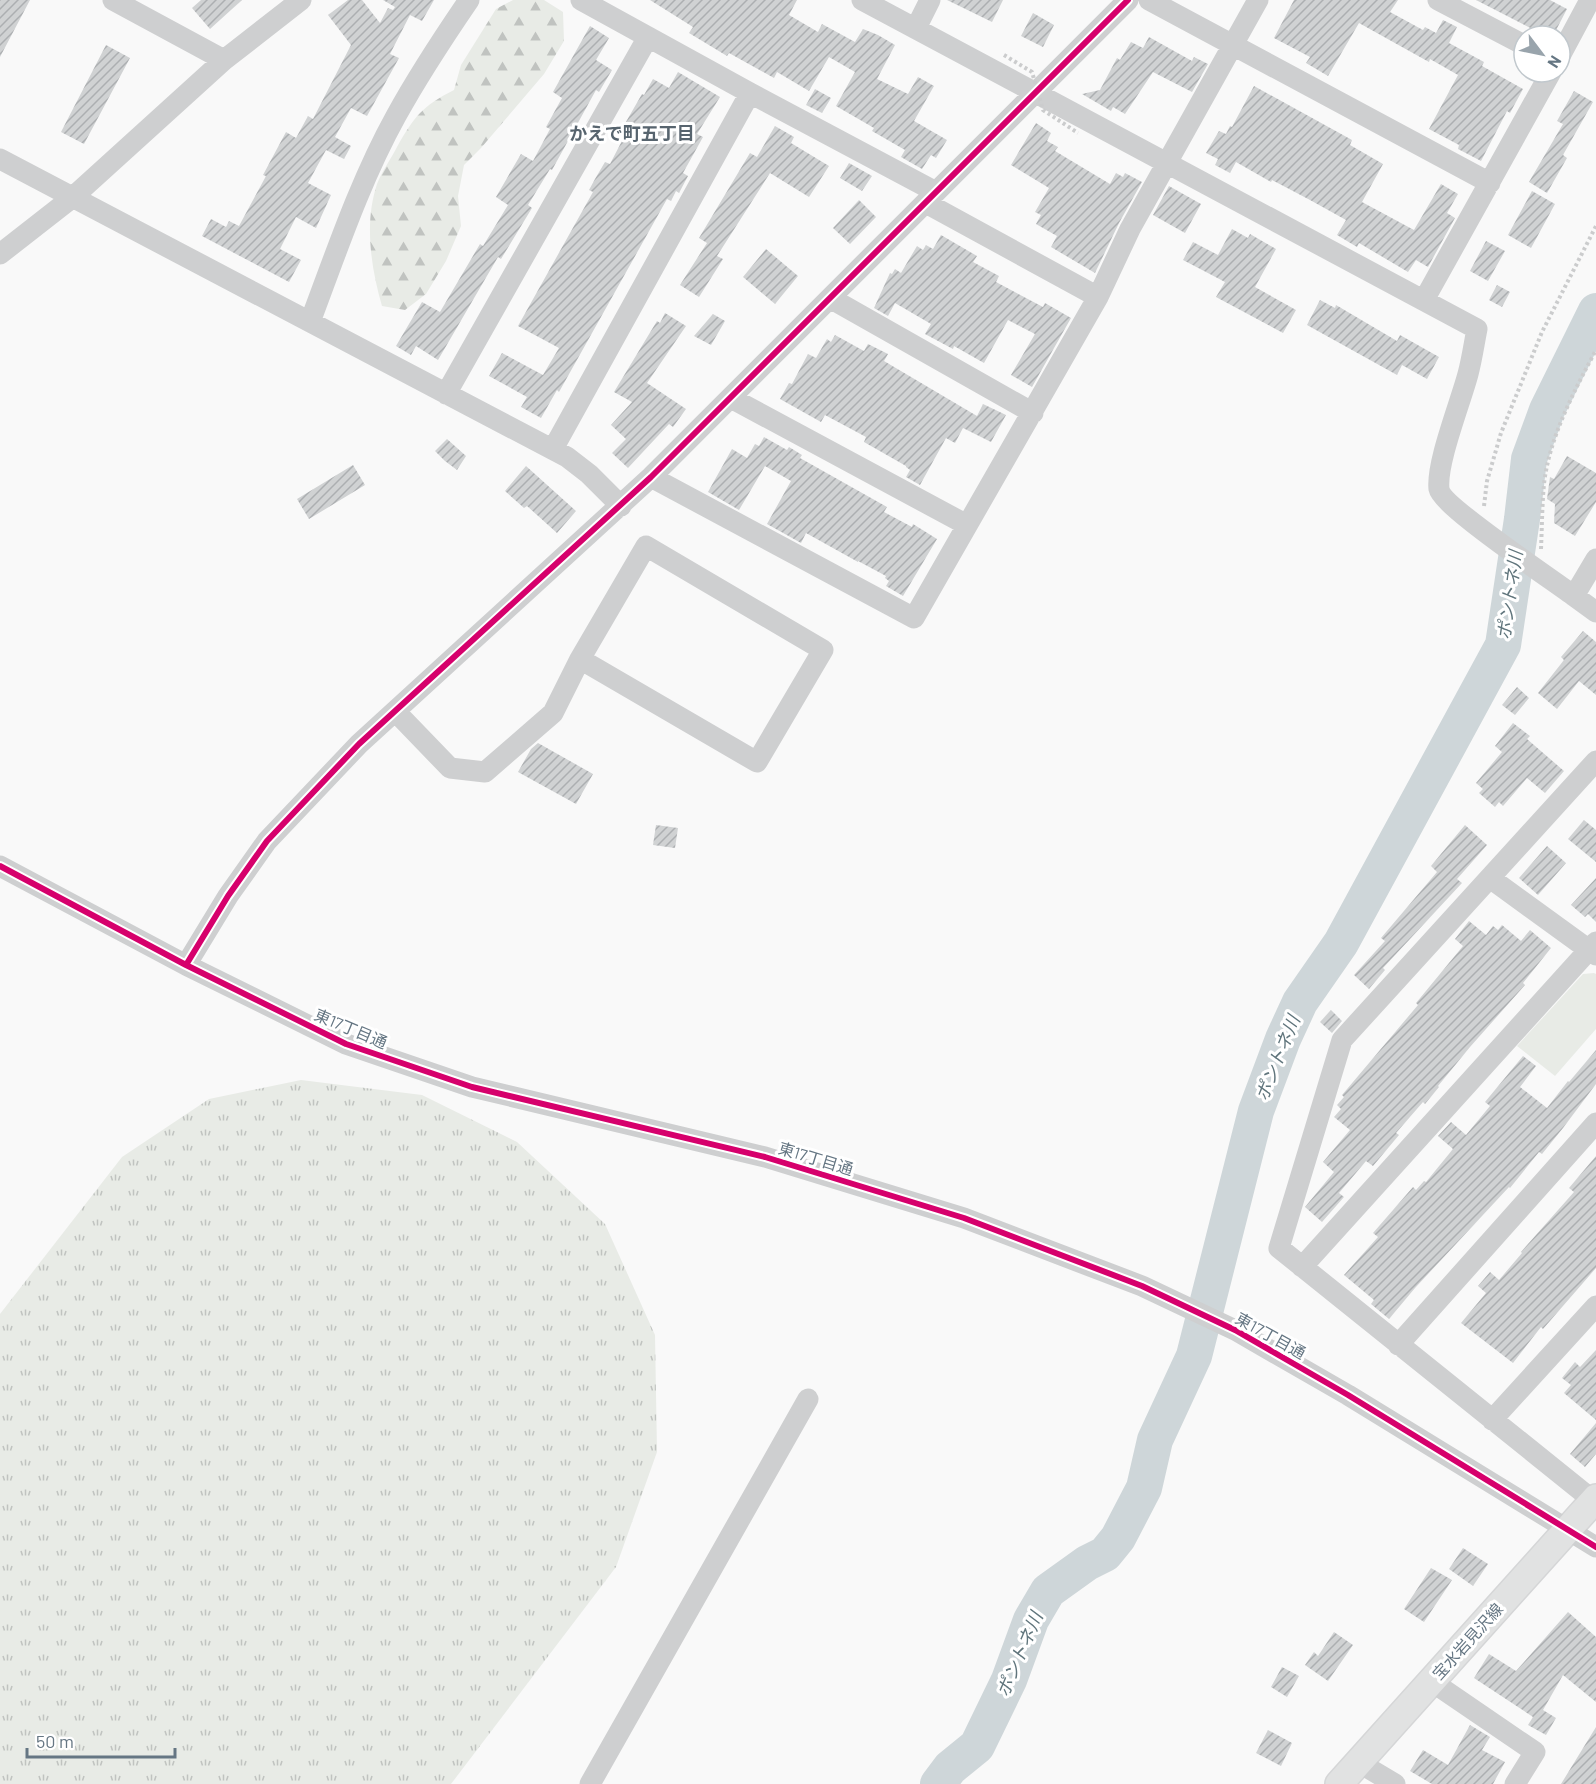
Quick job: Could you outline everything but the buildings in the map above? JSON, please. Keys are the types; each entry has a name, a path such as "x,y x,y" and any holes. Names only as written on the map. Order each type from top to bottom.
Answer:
{"main road":[{"name":"宝水岩見沢線","path":"1339,1784 1595,1499"}],"street":[{"path":"113,0 224,60"},
{"path":"0,254 73,197 224,60 301,0"},
{"path":"310,322 349,219 395,118 416,79 469,0"},
{"path":"581,0 750,93 931,197 1098,297"},
{"path":"862,0 1477,329 1469,372 1442,460 1439,490 1446,501 1596,612"},
{"path":"915,28 930,0"},
{"path":"186,965 228,896 267,841 359,744 651,477 1128,0"},
{"path":"1149,0 1490,183"},
{"path":"651,477 914,618 1098,297 1130,229 1258,0"},
{"path":"1438,0 1512,39"},
{"path":"1572,34 1590,0"},
{"path":"446,394 648,37"},
{"path":"1424,300 1544,84"},
{"path":"553,449 750,93"},
{"path":"0,159 553,449 589,474 621,506"},
{"path":"830,298 1033,413"},
{"path":"731,398 967,525"},
{"path":"395,711 450,768 485,772 553,713 580,659 646,546 823,650 758,762 580,659"},
{"path":"1574,596 1596,559"},
{"path":"1595,1499 1492,1420 1279,1248 1342,1040 1596,761"},
{"name":"東17丁目通","path":"0,866 186,965 346,1044 472,1087 765,1157 964,1218 1142,1286 1235,1330 1348,1395 1596,1547"},
{"path":"1302,1268 1594,949 1490,878"},
{"path":"1398,1345 1596,1123"},
{"path":"1492,1420 1596,1306"},
{"path":"590,1784 808,1399"},
{"path":"1431,1681 1535,1752 1515,1784"},
{"path":"1358,1762 1395,1784"}],"path":[{"path":"1004,55 1032,72 1043,110 1078,133"},
{"path":"1486,532 1487,481 1501,433 1542,332 1596,226"},
{"path":"1536,569 1544,482 1554,443 1571,396 1596,350"}],"green space":[{"path":"513,0 544,0 563,12 564,41 544,74 464,165 458,196 461,226 446,261 426,294 405,310 382,306 370,245 373,199 379,179 414,120 434,101 454,90 461,65 496,9"},
{"path":"1583,974 1596,974 1596,1029 1555,1076 1517,1046"},
{"path":"301,1080 422,1095 517,1142 605,1224 655,1335 657,1452 616,1567 451,1784 0,1784 0,1314 122,1157 209,1099"}],"waterway":[{"name":"ポントネ川","path":"938,1784 950,1768 977,1746 1009,1680 1031,1620 1048,1591 1087,1563 1105,1554 1118,1538 1144,1488 1155,1440 1194,1356 1256,1111 1283,1039 1300,1002 1341,943 1503,645 1529,459 1547,410 1596,311"}],"cycle path":[{"path":"186,965 228,896 267,841 359,744 651,477 1128,0"},
{"path":"0,866 186,965 346,1044 472,1087 765,1157 964,1218 1142,1286 1235,1330 1348,1395 1596,1547"}],"district":[{"name":"かえで町五丁目","path":"632,133"}]}
